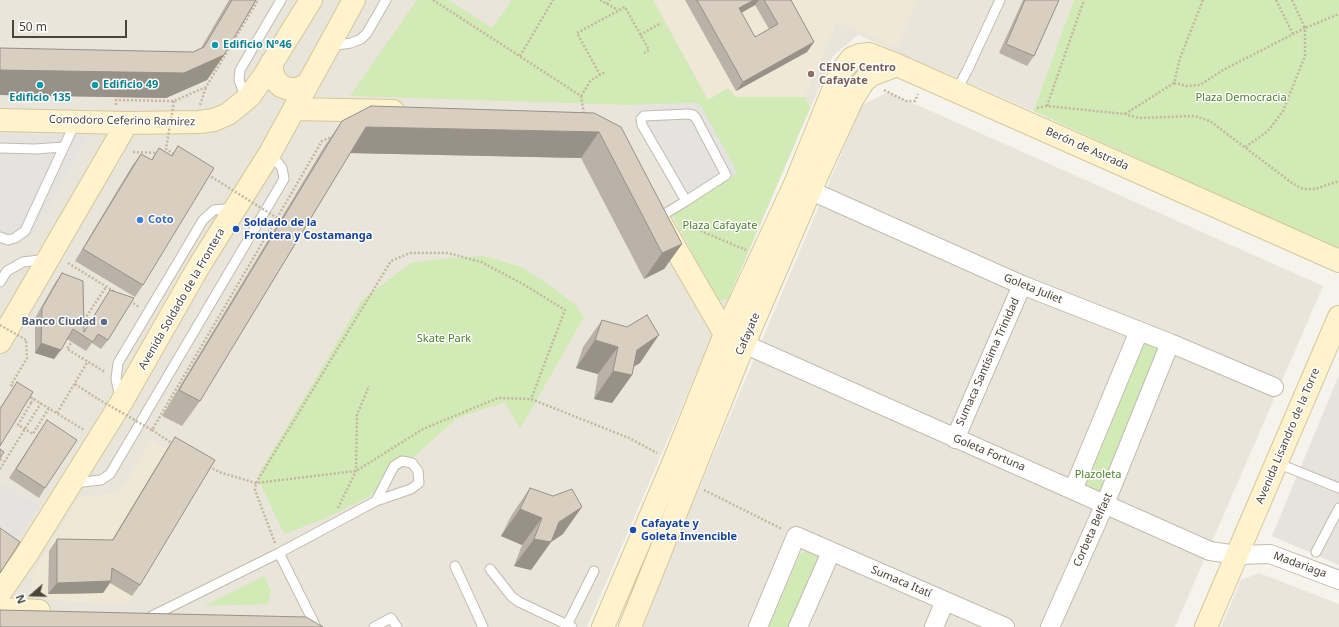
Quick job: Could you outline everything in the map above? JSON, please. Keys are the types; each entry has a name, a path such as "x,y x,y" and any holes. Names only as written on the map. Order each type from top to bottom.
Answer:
{"street":[{"path":"244,101 272,62 311,0"},
{"name":"Avenida Soldado de la Frontera","path":"0,592 10,581 72,483 121,403 199,266 270,153 327,47 348,4"},
{"name":"Berón de Astrada","path":"840,73 852,58 860,54 869,54 1028,122 1339,261"},
{"path":"272,62 272,71 275,80 281,86 289,90 298,89 306,85"},
{"name":"Cafayate","path":"603,627 674,461 725,334 761,256 802,188 860,86 871,75 897,65"},
{"name":"Cafayate","path":"630,627 744,344 802,188 840,73"},
{"name":"Comodoro Ceferino Ramirez","path":"0,120 127,123 200,122 214,120 228,114 244,101"},
{"path":"294,109 409,111"},
{"path":"0,342 58,261 127,123"},
{"name":"Goleta Juliet","path":"802,188 1022,285 1170,343 1274,387"},
{"path":"647,199 725,334 744,344"},
{"name":"Sumaca Santísima Trinidad","path":"955,439 1022,285"},
{"name":"Avenida Lisandro de la Torre","path":"1206,627 1339,317"},
{"path":"1073,490 1139,331"},
{"name":"Corbeta Belfast","path":"1050,627 1105,504 1170,343"},
{"name":"Goleta Fortuna","path":"744,344 1210,551 1237,555"},
{"path":"758,627 796,536"},
{"name":"Sumaca Itatí","path":"796,536 1006,627"},
{"path":"798,627 831,552"},
{"name":"Madariaga","path":"1237,555 1270,554 1339,580"},
{"path":"934,627 945,601"},
{"path":"0,610 56,612"},
{"path":"144,616 190,618"}],"lane":[{"path":"244,101 244,91 239,80 240,70 281,0"},
{"path":"327,47 351,43 361,39 367,33 386,0"},
{"path":"956,91 1000,0"},
{"path":"661,223 686,201 723,179 726,175 693,115 644,116 641,119 642,125 686,201"},
{"path":"0,237 8,240 15,238 24,231 75,122"},
{"path":"0,148 36,149 64,147"},
{"path":"72,483 101,480 110,474 284,178 282,168 270,153"},
{"path":"121,403 116,378 118,363 203,220 214,210 236,208"},
{"path":"0,282 7,270 23,262 58,261"},
{"path":"144,616 279,553 376,501 411,489 418,483 418,471 412,463 402,461 394,466 376,501"},
{"path":"1277,463 1339,488"},
{"path":"1316,552 1339,508"},
{"path":"279,553 316,627"},
{"path":"455,566 483,627"},
{"path":"490,569 512,596 519,602 569,626 594,571"},
{"path":"374,627 392,618 397,627"}],"path":[{"path":"199,102 206,87 258,0"},
{"path":"433,0 581,96"},
{"path":"520,56 553,0"},
{"path":"600,0 618,10"},
{"path":"607,4 610,0"},
{"path":"1046,106 1084,0"},
{"path":"1124,114 1174,83 1180,58 1203,0"},
{"path":"1276,0 1293,34"},
{"path":"1244,148 1268,130 1283,111 1305,56 1305,28 1292,0"},
{"path":"600,75 577,33 618,10 625,7 649,50 644,53"},
{"path":"1174,83 1187,86 1200,85 1223,70 1293,34 1339,14"},
{"path":"640,35 661,23"},
{"path":"585,117 581,96 591,80 605,72"},
{"path":"116,100 174,101 206,87"},
{"path":"130,158 134,151 165,154 174,101"},
{"path":"1028,122 1038,106 1124,114 1139,118 1194,116 1210,121 1244,148 1292,183 1303,189 1315,189 1339,181"},
{"path":"152,430 322,142 335,136"},
{"path":"166,149 180,157"},
{"path":"206,173 277,218"},
{"path":"661,223 676,221 761,256"},
{"path":"279,553 255,490 256,483 391,261 410,253 448,253 481,262 523,284 565,310 531,399"},
{"path":"58,261 117,294"},
{"path":"79,329 106,287"},
{"path":"123,297 141,308"},
{"path":"0,325 26,340 27,358 11,385 68,420"},
{"path":"75,336 67,349 116,378"},
{"path":"57,413 88,361"},
{"path":"75,384 177,446"},
{"path":"329,526 356,471 357,415 369,386"},
{"path":"33,398 18,425 33,434 49,408"},
{"path":"203,463 222,473 256,483 356,471 422,429 443,419 498,398 531,399 629,438 674,461"},
{"path":"0,469 41,403"},
{"path":"0,460 4,462"},
{"path":"689,483 796,536"}],"shaded area":[{"path":"0,0 1074,0 1033,111 858,35 833,56 587,627 0,627"},
{"path":"653,0 917,0 897,47 837,22 805,97 735,97 708,100"},
{"path":"888,92 1323,286 1175,627 640,627 862,105"},
{"path":"699,103 737,172 687,201 632,105"},
{"path":"0,134 88,135 34,233 8,246 0,242"},
{"path":"1339,375 1339,565 1272,536"},
{"path":"152,440 207,472 132,596 125,605 51,600 39,597 32,589 32,575 79,497 119,493"},
{"path":"1,482 39,506 14,544 0,536"},
{"path":"1259,573 1339,604 1339,627 1221,627 1241,580"}],"green space":[{"name":"Plaza Cafayate","path":"417,0 448,0 492,28 512,0 653,0 708,100 728,88 735,97 805,97 810,108 728,299 718,301 670,211 737,173 699,103 632,105 350,96"},
{"name":"Plaza Democracia","path":"1074,0 1339,0 1339,250 1033,111"},
{"name":"Skate Park","path":"484,256 521,267 548,284 575,305 584,317 520,429 505,402 457,418 369,497 326,518 284,534 257,477 362,300 411,263 449,258"},
{"name":"Plazoleta","path":"1139,331 1170,343 1105,504 1073,490"},
{"path":"811,548 822,555 791,627 769,627 800,554"},
{"path":"264,576 271,591 268,604 204,606"}],"building":[{"path":"232,0 256,0 224,55 184,73 0,70 0,48 193,52 204,47"},
{"path":"697,0 754,0 739,8 755,37 778,24 764,0 791,0 814,42 743,82"},
{"path":"1025,0 1059,0 1034,56 1006,44"},
{"path":"371,106 594,113 621,127 682,244 662,253 599,132 366,127 200,401 179,390 342,121"},
{"name":"Coto","path":"178,146 214,168 143,285 83,249 141,154 152,160 159,148 172,156"},
{"path":"62,273 83,281 84,332 110,290 134,298 108,340 98,334 93,342 73,329 61,350 41,343 42,308"},
{"path":"647,315 659,335 637,350 632,375 613,371 618,347 595,340 602,320 627,327"},
{"path":"17,382 33,392 0,446 0,409"},
{"path":"47,420 77,440 45,488 16,469"},
{"path":"175,437 215,460 140,585 112,568 111,581 57,583 57,539 113,540"},
{"path":"0,449 4,452 0,458"},
{"path":"530,488 553,496 572,489 582,507 559,522 551,542 534,539 542,518 520,509"},
{"path":"0,528 20,542 0,573"},
{"path":"0,610 306,617 323,627 0,627"}],"place":[{"name":"Edificio N°46","path":"215,45"},
{"name":"CENOF Centro Cafayate","path":"811,74"},
{"name":"Edificio 135","path":"40,85"},
{"name":"Edificio 49","path":"95,85"},
{"name":"Coto","path":"140,220"},
{"name":"Soldado de la Frontera y Costamanga","path":"236,229"},
{"name":"Banco Ciudad","path":"104,322"},
{"name":"Cafayate y Goleta Invencible","path":"633,530"}]}
